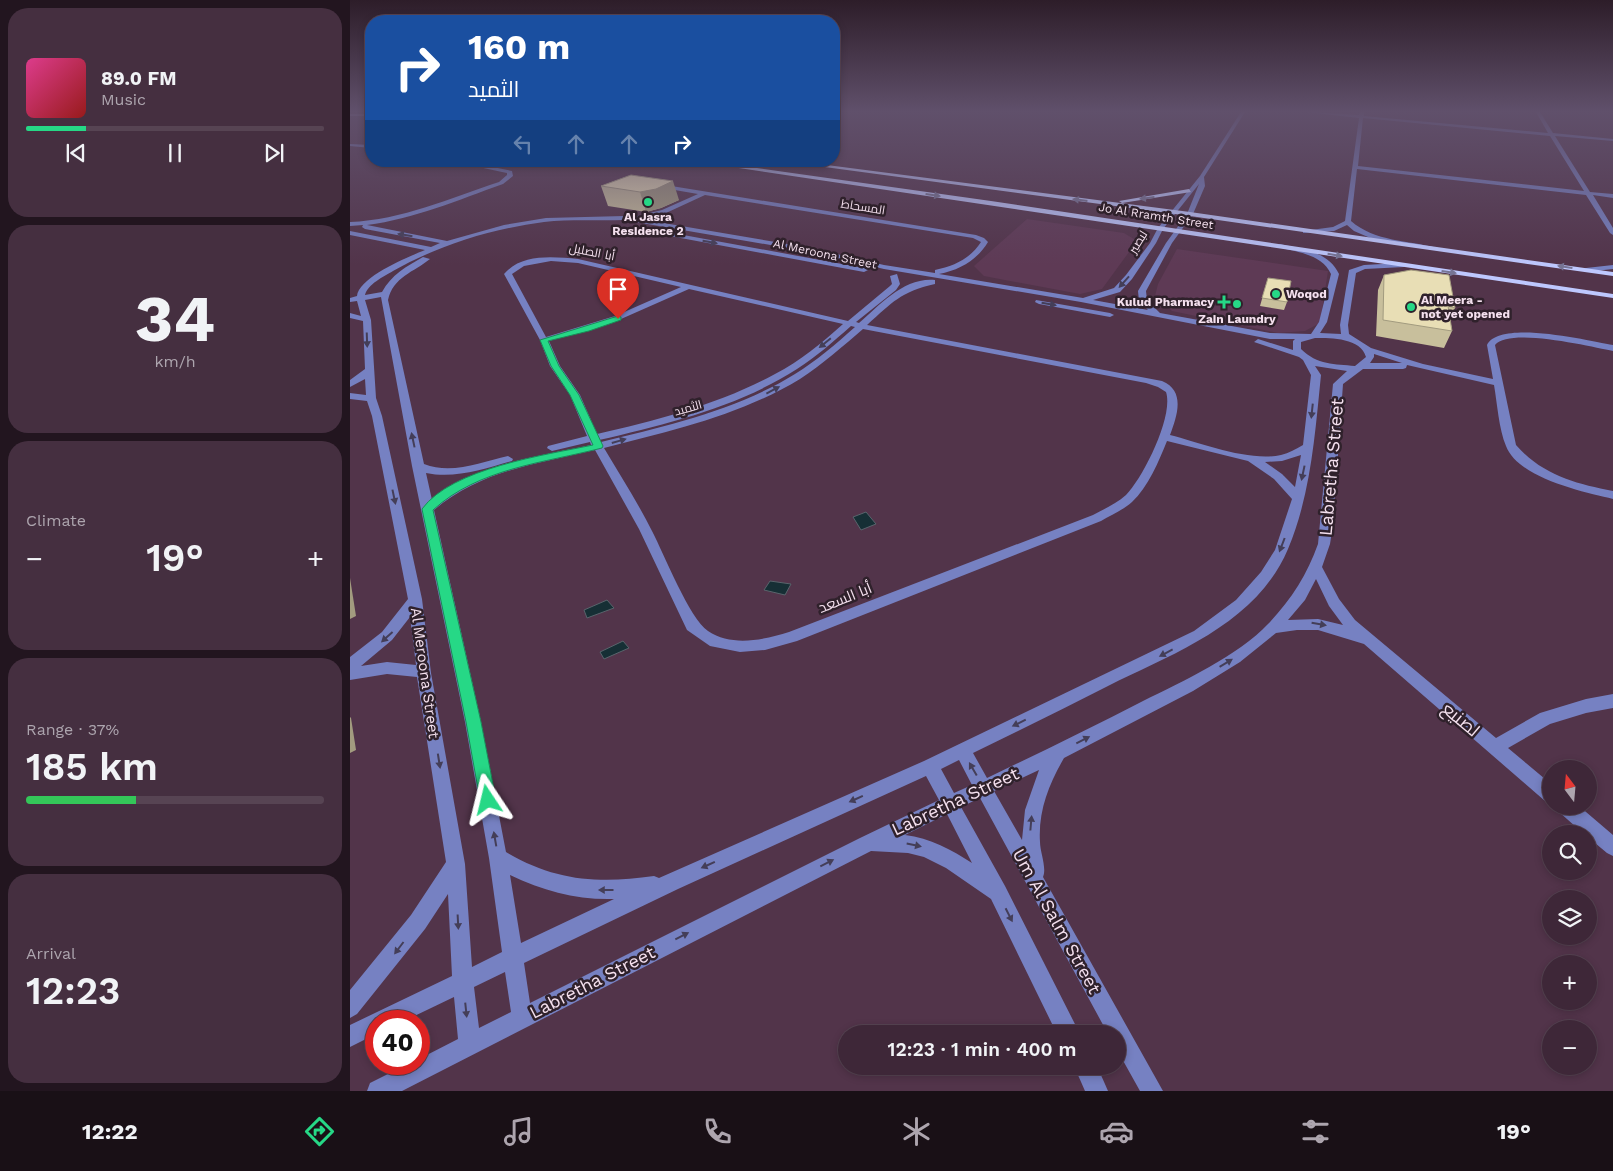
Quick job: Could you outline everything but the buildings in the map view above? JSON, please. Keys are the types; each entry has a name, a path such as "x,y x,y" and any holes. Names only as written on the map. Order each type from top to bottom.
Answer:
{"main road":[{"name":"Jo Al Rramth Street","path":"736,167 1613,296"},
{"name":"Jo Al Rramth Street","path":"828,167 1190,214 1305,232 1613,274"},
{"path":"1105,203 1189,191"},
{"path":"991,203 1021,203 1144,220 1184,218 1190,214"},
{"path":"1160,228 1183,223 1212,222 1394,248 1435,249"}],"street":[{"name":"لبصير","path":"1081,300 1117,290 1145,254 1160,228 1210,163"},
{"path":"1348,222 1355,163"},
{"path":"1570,163 1613,232"},
{"path":"386,232 385,224 398,218 501,183 510,176 510,172 486,167"},
{"path":"1354,167 1613,196"},
{"name":"لبصير","path":"1158,315 1143,301 1142,291 1177,231 1190,214 1202,186 1202,176"},
{"name":"المسحاط","path":"652,184 982,239 985,242 963,264 951,270 924,273"},
{"path":"667,225 658,220 658,217 664,212 705,193"},
{"path":"624,218 664,212"},
{"path":"350,224 371,223 398,218"},
{"name":"Al Meroona Street","path":"384,297 393,282 407,270 449,246 480,233 546,220 624,218 792,246 884,266 1081,300 1270,336 1332,335 1350,340 1366,349 1421,366"},
{"path":"1305,232 1334,229 1348,222"},
{"path":"1348,222 1359,231 1375,237 1435,249"},
{"path":"350,224 426,238 460,237 480,233"},
{"name":"Al Meroona Street","path":"470,1045 459,944 456,864 424,673 414,599 379,426 371,398 366,320 361,301 365,288 376,278 431,249 560,224 611,225 1269,344 1334,368 1381,365 1421,366"},
{"path":"350,233 431,249"},
{"path":"350,238 368,237"},
{"path":"426,238 449,246"},
{"path":"394,267 404,247 401,244"},
{"path":"1278,246 1320,258 1328,262 1334,269 1335,274 1324,322 1311,335 1297,342 1296,346 1304,357"},
{"name":"أبا الصليل","path":"596,442 575,395 555,366 544,340 509,278 508,274 512,268 520,264 532,261 564,259 860,326"},
{"path":"963,264 964,276 980,282"},
{"path":"1350,340 1345,334 1344,326 1352,272 1364,267 1401,265"},
{"path":"1586,270 1613,267"},
{"name":"الثميد","path":"428,509 446,492 484,474 596,442 754,389 802,362 893,288 896,284 894,276"},
{"path":"350,291 376,278"},
{"name":"الثميد","path":"418,466 437,472 462,470 596,442 718,413 764,395 810,367 903,291 917,285 932,282"},
{"path":"544,340 615,320 656,303 689,286"},
{"path":"350,306 361,301 384,297 473,722 498,858 522,1017"},
{"path":"350,300 361,301"},
{"path":"350,315 366,320"},
{"name":"أبا السعد","path":"596,442 645,529 692,626 703,636 719,644 744,647 772,643 792,637 1097,518 1132,496 1143,481 1165,437 1175,401 1172,392 1160,384 1131,376 860,326"},
{"path":"1613,348 1529,335 1502,336 1493,341 1491,345 1511,446 1520,458 1535,470 1556,480 1613,495"},
{"path":"1358,367 1368,363 1370,359 1370,354 1366,349"},
{"name":"Labretha Street","path":"404,1010 671,882 930,766 1150,660 1199,635 1213,625 1241,604 1266,575 1281,550 1298,499 1308,447 1316,375 1304,357"},
{"path":"1421,366 1498,383"},
{"name":"Labretha Street","path":"378,1091 866,844 1059,752 1188,686 1235,658 1272,629 1300,596 1316,567 1324,544 1327,524 1338,384 1343,376 1358,367"},
{"path":"350,384 361,378 368,370"},
{"path":"350,396 371,398"},
{"path":"1165,437 1246,457 1276,459 1290,456 1308,447"},
{"path":"1246,457 1271,469 1286,482 1298,499"},
{"name":"لصنيع","path":"1316,567 1340,612 1371,643 1542,787"},
{"path":"350,665 392,633 404,618 414,599"},
{"name":"لصنيع","path":"1272,629 1297,622 1315,623 1334,627 1371,643"},
{"path":"350,674 380,668 396,668 424,673"},
{"path":"1495,748 1546,718 1586,706 1613,701"},
{"name":"Um Al Salm Street","path":"962,750 1152,1091"},
{"path":"1038,888 1030,844 1032,812 1047,769 1059,752"},
{"path":"930,766 998,893 1064,1025"},
{"path":"1576,815 1613,847"},
{"path":"866,844 903,843 938,852 954,861 998,893"},
{"path":"498,858 538,880 587,890 633,888 671,882"},
{"path":"350,1007 412,930 456,864"},
{"path":"350,1036 365,1028"},
{"path":"1089,1075 1097,1091"}],"shaded area":[{"path":"1027,219 1124,233 1137,241 1102,289 1080,294 984,276 974,266"},
{"path":"1177,249 1328,271 1320,323 1305,331 1278,333 1172,311 1155,296 1158,284"},
{"path":"866,512 876,524 861,530 853,517"},
{"path":"770,581 791,584 785,595 764,590"},
{"path":"607,600 614,608 587,618 584,610"},
{"path":"623,641 629,648 604,659 600,652"}],"place":[{"name":"Al Jasra Residence 2","path":"648,202"},
{"name":"Woqod","path":"1276,294"},
{"name":"Kulud Pharmacy","path":"1224,302"},
{"name":"Zain Laundry","path":"1237,304"},
{"name":"Al Meera - not yet opened","path":"1411,307"}],"route":[{"path":"488,800 428,509 446,492 484,474 541,458 598,446 575,395 562,379 544,340 586,330 618,319"}]}
